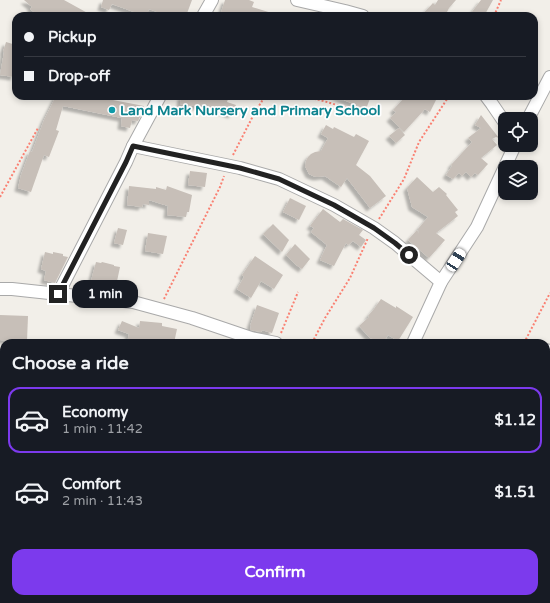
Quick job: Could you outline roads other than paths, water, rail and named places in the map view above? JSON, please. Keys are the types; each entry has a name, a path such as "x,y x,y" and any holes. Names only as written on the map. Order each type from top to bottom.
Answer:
{"street":[{"path":"205,12 212,0"},
{"path":"297,0 349,12"},
{"path":"538,100 550,77"},
{"path":"58,294 158,100"},
{"path":"489,100 498,113"},
{"path":"532,112 538,100"},
{"path":"133,146 228,165 279,179 334,205 374,228 395,243 442,282"},
{"path":"416,339 442,282 477,227 512,152"},
{"path":"0,289 133,302 192,318 251,338 264,339"}],"place":[{"name":"Land Mark Nursery and Primary School","path":"112,110"}]}
